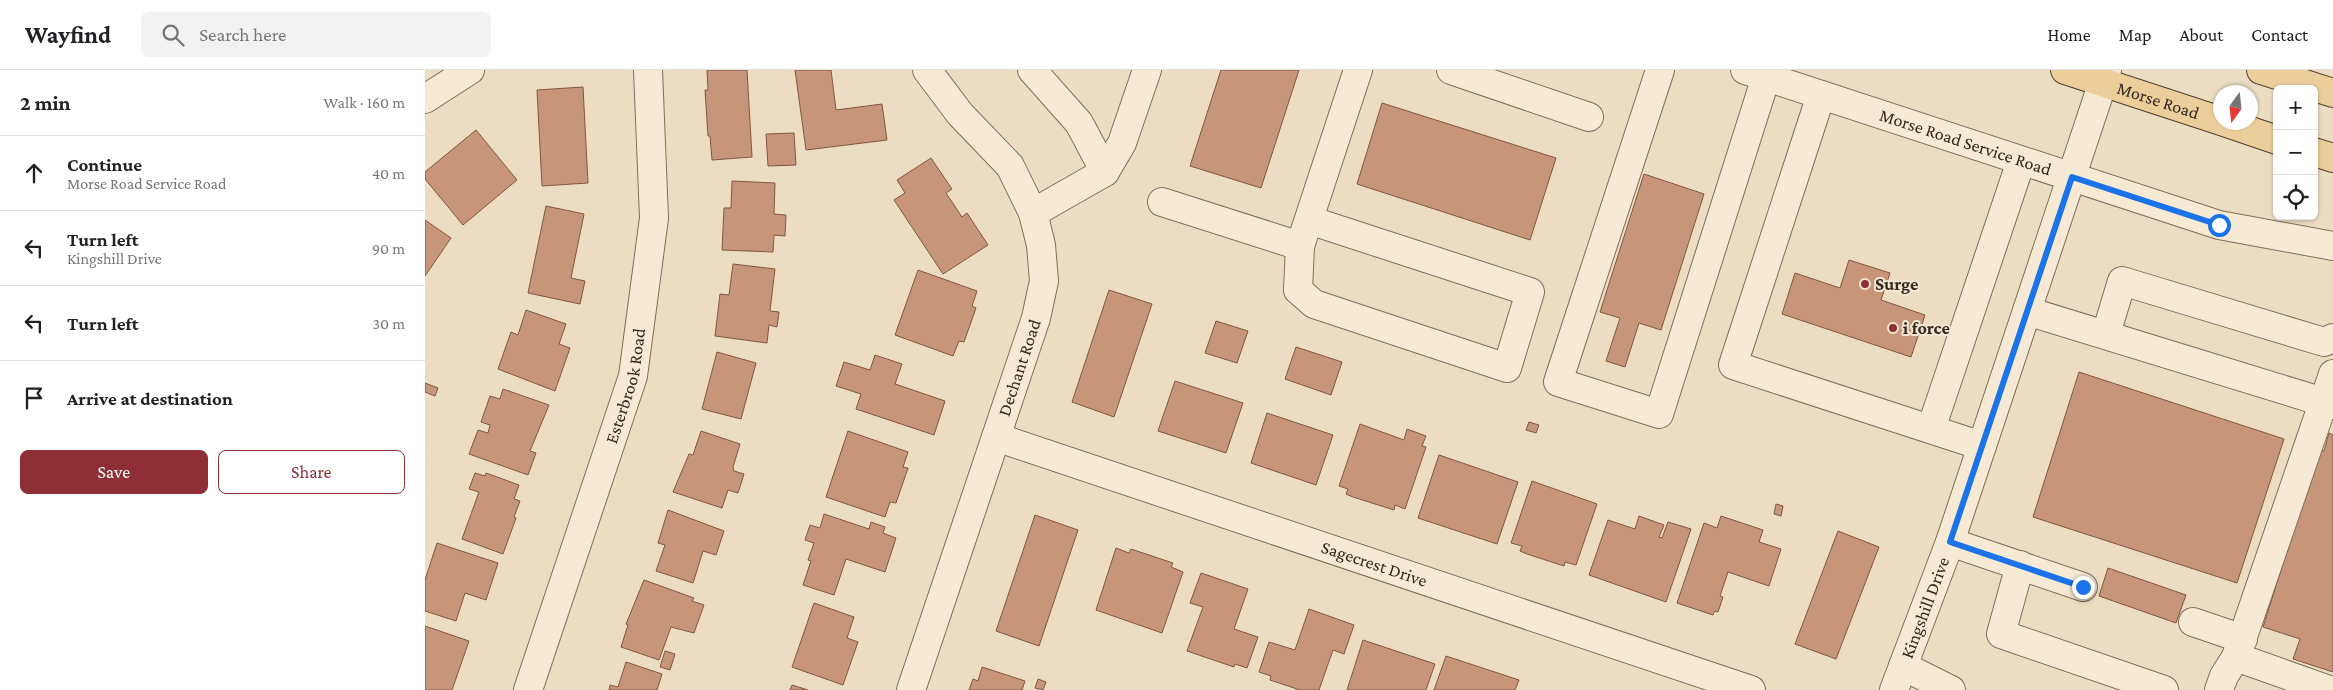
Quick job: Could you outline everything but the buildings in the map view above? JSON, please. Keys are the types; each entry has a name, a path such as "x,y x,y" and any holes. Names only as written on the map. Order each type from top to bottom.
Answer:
{"main road":[{"name":"Morse Road","path":"2065,70 2105,76 2213,118"},
{"path":"2261,70 2333,93"},
{"path":"2248,130 2273,139"},
{"path":"2318,153 2333,158"}],"street":[{"path":"425,99 470,70"},
{"name":"Esterbrook Road","path":"528,690 633,376 654,218 648,70"},
{"name":"Dechant Road","path":"911,690 1036,318 1044,281 1041,245 1033,213 1009,166 960,114 927,70"},
{"path":"1032,70 1079,123 1105,172"},
{"path":"1033,213 1105,172 1122,143 1147,70"},
{"path":"1309,220 1530,292 1507,368 1314,304 1298,290 1300,246 1358,70"},
{"path":"1451,70 1589,117"},
{"path":"1660,70 1558,382 1659,414 1756,73"},
{"name":"Morse Road Service Road","path":"1756,73 2219,225 2333,246"},
{"name":"Kingshill Drive","path":"1898,678 1950,542 2105,76"},
{"path":"1821,95 1733,365 1982,446"},
{"path":"1931,429 2021,160"},
{"path":"1162,202 1300,246"},
{"path":"2106,334 2122,281 2324,342 2333,338"},
{"path":"2027,312 2106,334 2328,404"},
{"path":"2219,690 2224,676 2239,648 2328,404 2333,374"},
{"name":"Sagecrest Drive","path":"996,437 1751,690"},
{"path":"1950,542 2083,587"},
{"path":"2020,565 2001,634 2164,690"},
{"path":"2193,622 2239,648 2329,690"},
{"path":"1898,678 1951,690"}],"place":[{"name":"Surge","path":"1865,284"},
{"name":"i force","path":"1893,328"}],"route":[{"path":"2083,587 1950,542 2072,177 2219,225"}]}
